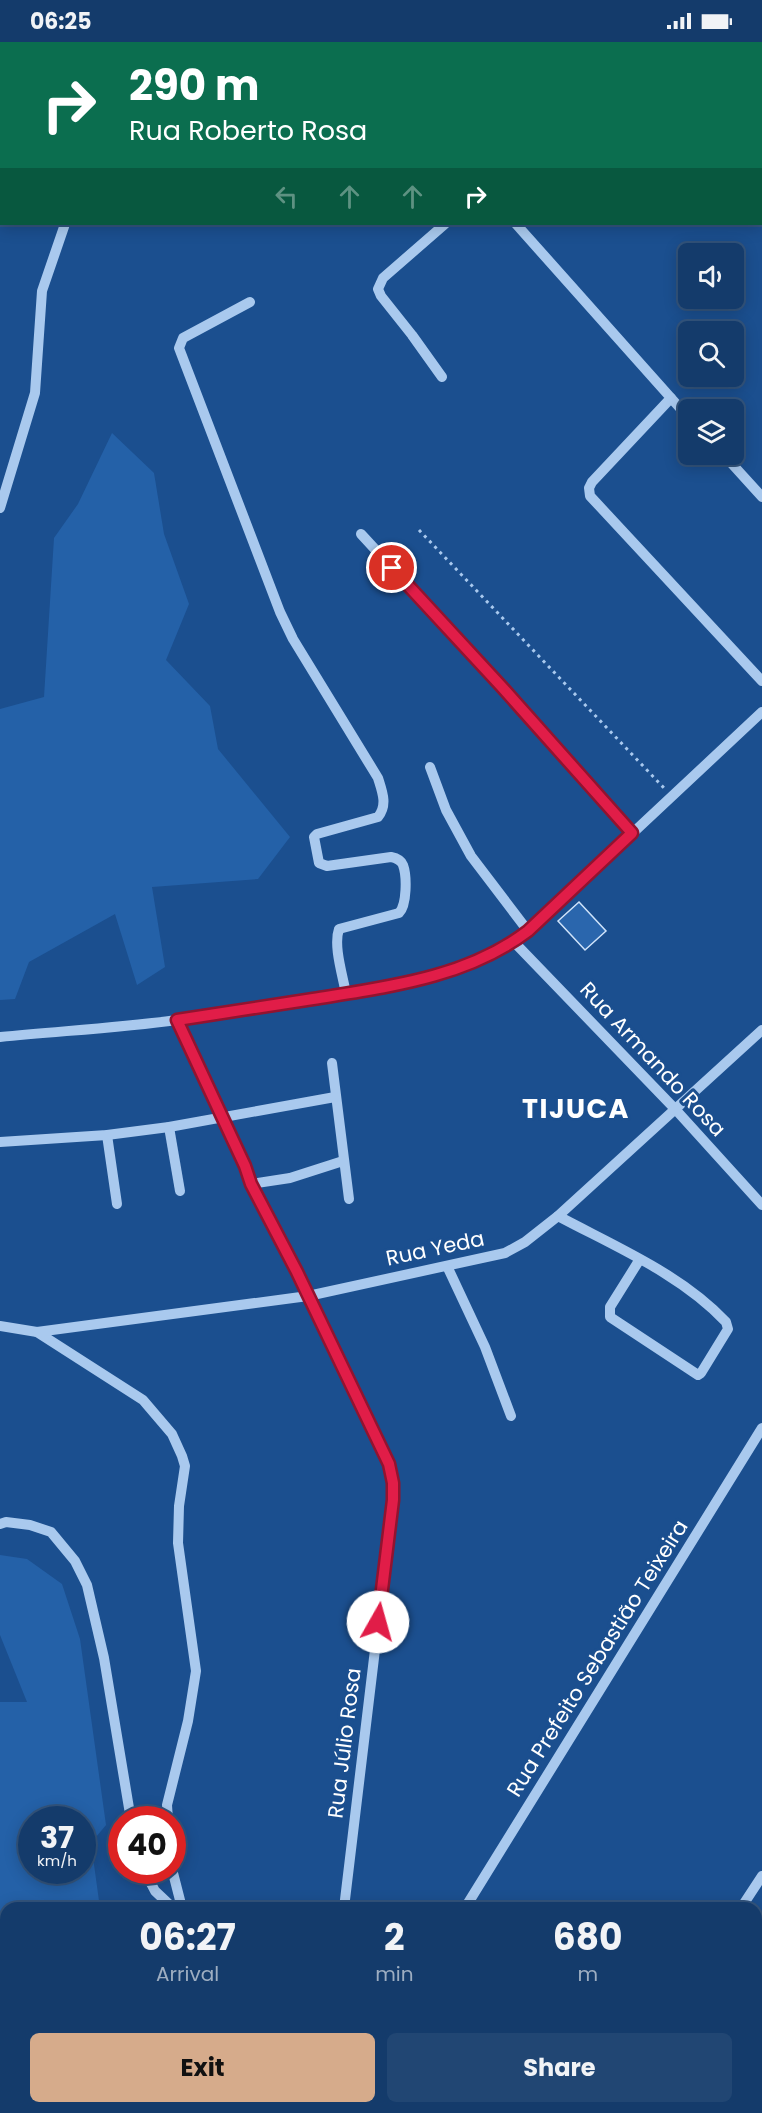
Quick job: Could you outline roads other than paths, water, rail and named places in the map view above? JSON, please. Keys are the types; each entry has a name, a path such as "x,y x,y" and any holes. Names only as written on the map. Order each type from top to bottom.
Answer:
{"street":[{"path":"0,508 35,393 42,291 65,225"},
{"path":"442,377 378,289 383,278 444,225"},
{"path":"517,225 678,406"},
{"path":"250,302 183,338 179,348 280,612 293,639 378,778 384,796 382,811 378,817 317,834 314,837 319,863 327,866 391,857 403,864 404,908 399,913 339,929 336,935 346,994"},
{"path":"671,398 592,482 589,488 590,496 762,681"},
{"path":"733,465 762,497"},
{"path":"361,534 632,833"},
{"path":"0,1036 177,1020 408,984 458,968 514,942 528,931 762,712"},
{"path":"430,767 446,810 471,856 528,931"},
{"name":"Rua Armando Rosa","path":"514,942 676,1110 762,1206"},
{"name":"Rua Júlio Rosa","path":"177,1020 251,1184 389,1464 393,1483 345,1902"},
{"name":"Rua Yeda","path":"37,1332 308,1296 505,1253 525,1242 558,1216 762,1030"},
{"path":"332,1064 349,1199"},
{"path":"0,1142 107,1135 335,1097"},
{"path":"169,1126 180,1191"},
{"path":"107,1135 117,1204"},
{"path":"251,1184 290,1178 343,1161"},
{"path":"558,1216 640,1259 681,1284 723,1318 728,1329 698,1375 610,1317 610,1307 640,1259"},
{"path":"447,1266 485,1347 511,1416"},
{"path":"0,1326 37,1332 142,1400 172,1434 185,1466 179,1506 178,1543 196,1671 188,1721 167,1806"},
{"name":"Rua Prefeito Sebastião Teixeira","path":"469,1902 762,1428"},
{"path":"0,1524 6,1522 30,1525 51,1532 75,1561 87,1585 110,1687 129,1806"},
{"path":"745,1902 762,1876"},
{"path":"151,1884 167,1902"},
{"path":"176,1884 180,1902"}],"district":[{"name":"TIJUCA","path":"576,1108"}]}
